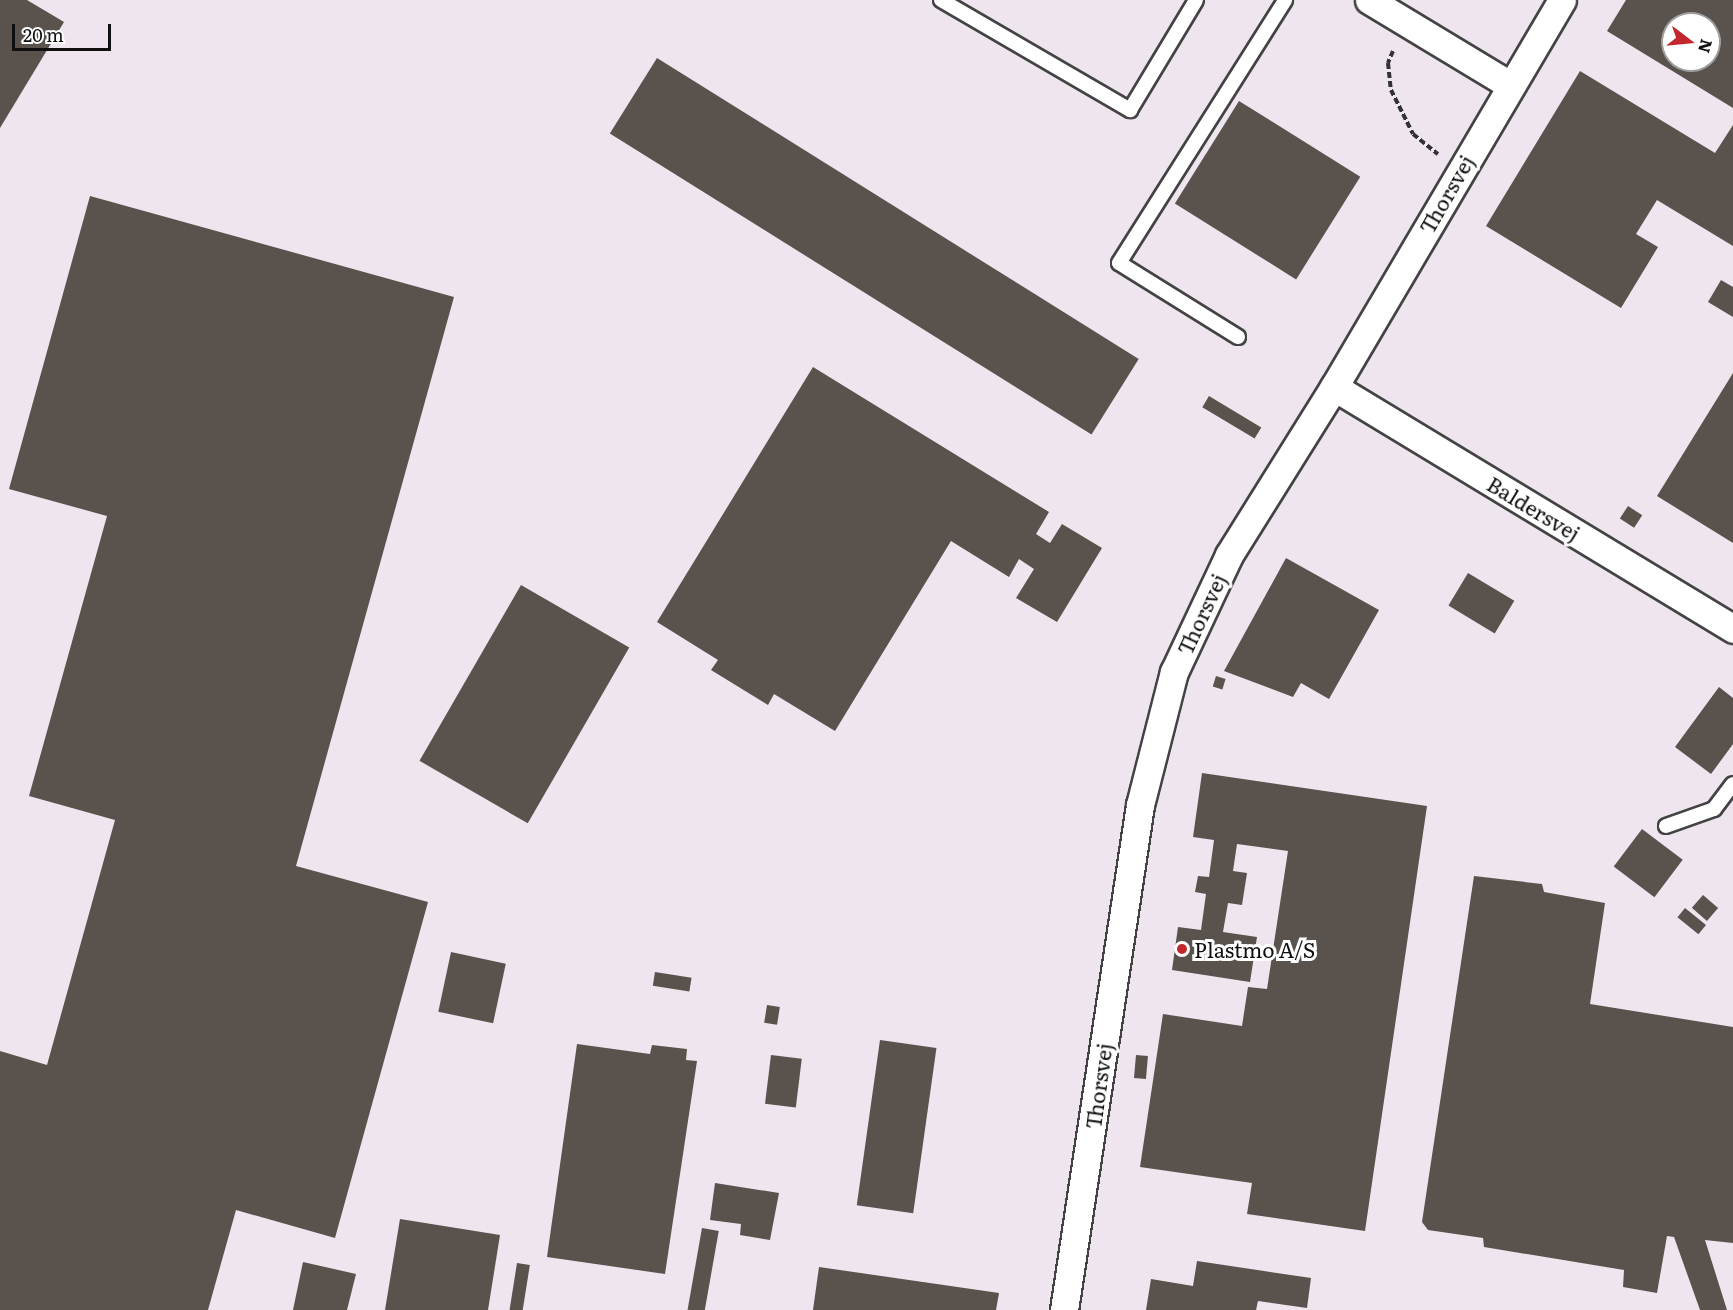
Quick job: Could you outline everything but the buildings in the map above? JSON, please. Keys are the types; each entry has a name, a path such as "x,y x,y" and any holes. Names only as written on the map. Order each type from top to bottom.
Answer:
{"street":[{"path":"1370,0 1510,85"},
{"name":"Thorsvej","path":"1064,1310 1140,805 1174,672 1229,555 1334,387 1562,0"},
{"name":"Baldersvej","path":"1334,387 1733,629"}],"lane":[{"path":"941,0 1130,110 1196,0"},
{"path":"1238,337 1119,263 1285,0"},
{"path":"1666,826 1714,809 1733,784"}],"path":[{"path":"1404,21 1388,63 1391,90 1413,134 1460,171"}],"shaded area":[{"path":"0,0 1733,0 1733,1310 0,1310"}],"place":[{"name":"Plastmo A/S","path":"1182,949"}]}
